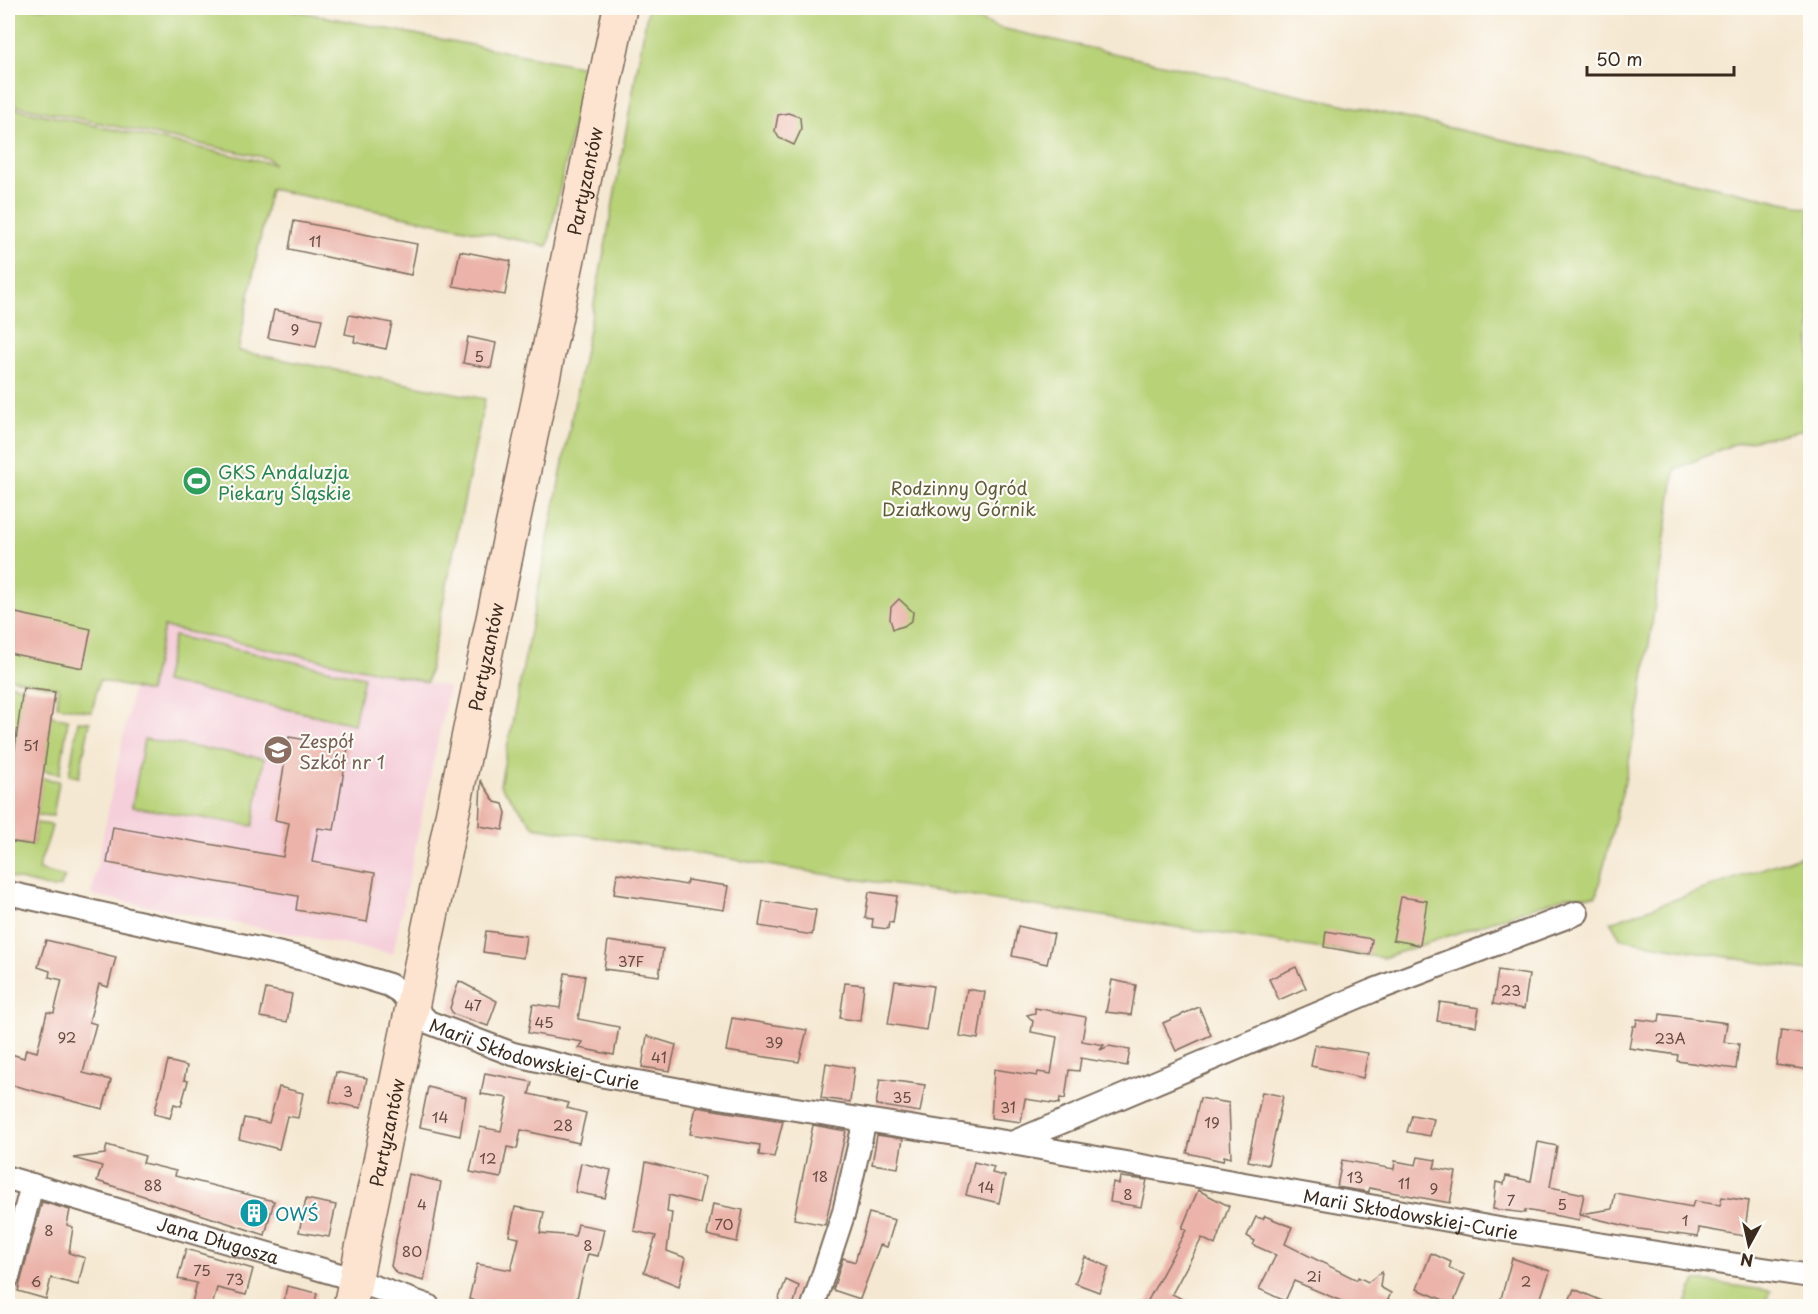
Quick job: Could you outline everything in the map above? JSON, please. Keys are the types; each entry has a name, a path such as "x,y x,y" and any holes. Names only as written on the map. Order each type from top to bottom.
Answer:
{"street":[{"name":"Partyzantów","path":"352,1293 620,8"},
{"name":"Marii Skłodowskiej-Curie","path":"8,893 308,960 390,985 399,991 428,1022 513,1054 637,1082 1012,1143 1505,1230 1810,1276"},
{"path":"1012,1143 1372,991 1577,914"},
{"path":"813,1306 844,1212 865,1120"},
{"name":"Jana Długosza","path":"8,1178 352,1293 428,1306"},
{"path":"8,1278 32,1185"}],"shaded area":[{"name":"Zespół Szkół nr 1","path":"164,627 449,687 393,954 91,895 133,688 149,691"}],"green space":[{"path":"8,8 280,8 585,67 548,246 270,189 238,351 485,399 427,682 164,627 149,692 99,680 92,712 57,706 59,688 8,678 8,107 274,164 267,158 8,104"},
{"name":"Rodzinny Ogród Działkowy Górnik","path":"648,8 954,8 996,27 1810,208 1810,429 1734,444 1675,469 1640,705 1625,781 1596,896 1567,896 1383,958 848,878 534,827 500,785 606,242"},
{"path":"174,636 364,677 354,724 164,682"},
{"path":"8,684 24,687 8,800"},
{"path":"51,716 68,719 60,774 43,771"},
{"path":"78,721 90,722 79,777 69,775"},
{"path":"144,739 264,758 253,826 132,807"},
{"path":"42,778 59,781 53,816 37,815"},
{"path":"36,823 52,825 38,870 65,877 60,887 51,888 8,877 8,841 33,845"},
{"path":"1810,852 1810,971 1621,939 1611,922"},
{"path":"1696,1280 1771,1291 1764,1306 1685,1306"}],"building":[{"path":"788,113 800,117 801,130 794,145 779,138 775,131 778,115"},
{"path":"294,221 417,244 411,275 289,249"},
{"path":"460,251 511,261 505,295 453,286"},
{"path":"274,310 322,319 316,347 268,338"},
{"path":"349,315 392,323 386,349 354,342 355,336 345,334"},
{"path":"468,337 496,343 491,368 463,363"},
{"path":"899,599 913,612 912,620 904,626 893,629 890,619 891,607"},
{"path":"16,613 91,629 83,668 8,653"},
{"path":"23,688 55,692 33,845 8,841 8,800"},
{"path":"289,737 348,747 334,830 318,828 312,862 375,873 367,922 296,910 298,896 107,863 113,827 283,857 289,823 275,820"},
{"path":"481,781 495,802 503,804 506,813 503,830 479,826"},
{"path":"617,873 686,885 687,880 728,886 724,910 614,894"},
{"path":"869,892 897,896 893,923 889,922 888,929 872,927 873,919 865,918"},
{"path":"1401,897 1427,901 1420,945 1393,940"},
{"path":"763,901 816,910 812,935 759,926"},
{"path":"1018,926 1054,934 1047,964 1012,956"},
{"path":"486,931 526,936 523,958 483,952"},
{"path":"1326,931 1372,939 1370,955 1324,947"},
{"path":"46,940 116,957 108,987 99,984 89,1022 96,1024 83,1073 111,1080 103,1109 8,1084 8,1053 24,1058 26,1049 37,1052 47,1012 54,1013 62,980 49,977 50,971 38,967"},
{"path":"608,941 663,949 659,976 604,969"},
{"path":"1296,967 1306,988 1279,1000 1269,979"},
{"path":"1498,970 1529,975 1524,1009 1493,1004"},
{"path":"565,973 585,976 578,1019 619,1027 614,1055 579,1048 583,1042 528,1033 533,1004 560,1008"},
{"path":"1112,980 1136,985 1131,1015 1106,1012"},
{"path":"459,981 497,1001 488,1026 453,1014 450,1008"},
{"path":"895,981 933,986 926,1030 888,1024"},
{"path":"845,983 864,985 860,1021 840,1018"},
{"path":"266,989 292,994 287,1022 260,1017"},
{"path":"967,989 985,992 978,1039 959,1036"},
{"path":"1440,1002 1479,1008 1476,1026 1437,1021"},
{"path":"1199,1007 1211,1035 1176,1051 1163,1023"},
{"path":"1035,1008 1086,1017 1082,1041 1104,1045 1100,1050 1109,1046 1130,1050 1127,1066 1081,1058 1079,1071 1069,1070 1065,1099 1060,1098 1059,1104 1025,1099 1021,1122 991,1118 994,1069 1037,1076 1038,1072 1051,1074 1057,1037 1031,1032 1033,1021 1027,1015 1035,1013"},
{"path":"1660,1014 1727,1023 1724,1042 1739,1044 1736,1069 1677,1061 1678,1055 1629,1048 1633,1026 1636,1026 1637,1019 1659,1022"},
{"path":"732,1018 807,1030 799,1062 726,1051"},
{"path":"1781,1030 1810,1034 1810,1070 1776,1065"},
{"path":"647,1036 676,1045 670,1071 642,1067"},
{"path":"1315,1045 1368,1053 1363,1078 1311,1066"},
{"path":"168,1061 187,1066 184,1080 188,1081 181,1106 174,1104 170,1118 154,1114"},
{"path":"826,1063 854,1068 850,1102 821,1098"},
{"path":"336,1072 367,1078 361,1108 330,1102"},
{"path":"485,1073 532,1082 529,1094 569,1103 567,1108 586,1113 579,1143 521,1130 517,1149 507,1147 501,1178 470,1172 480,1127 501,1131 508,1098 481,1094"},
{"path":"880,1079 925,1085 920,1112 876,1105"},
{"path":"279,1087 303,1093 298,1118 287,1116 279,1149 239,1139 244,1118 269,1123"},
{"path":"428,1087 466,1097 460,1136 420,1127"},
{"path":"1262,1092 1283,1096 1268,1165 1248,1161"},
{"path":"1200,1098 1229,1103 1231,1158 1224,1156 1223,1161 1187,1153"},
{"path":"696,1107 783,1121 774,1157 759,1155 760,1145 690,1134"},
{"path":"1412,1115 1434,1119 1430,1136 1407,1132"},
{"path":"813,1125 846,1131 825,1225 794,1219"},
{"path":"877,1135 903,1139 898,1168 872,1164"},
{"path":"1538,1142 1557,1146 1550,1187 1584,1194 1580,1214 1612,1209 1615,1193 1692,1207 1694,1201 1720,1205 1722,1197 1749,1201 1744,1236 1699,1228 1698,1237 1639,1229 1580,1215 1579,1220 1525,1210 1525,1213 1493,1209 1496,1182 1504,1184 1506,1176 1531,1181"},
{"path":"107,1145 145,1156 143,1163 176,1171 175,1176 274,1201 265,1235 97,1181 102,1166 73,1158 105,1154"},
{"path":"1418,1157 1436,1160 1434,1168 1456,1172 1450,1203 1369,1188 1369,1192 1337,1187 1342,1160 1394,1169 1395,1161 1416,1165"},
{"path":"646,1162 705,1177 699,1203 669,1195 667,1212 672,1213 667,1251 686,1258 679,1286 644,1272 656,1236 634,1231"},
{"path":"974,1162 994,1167 992,1173 1005,1176 999,1203 966,1195"},
{"path":"581,1163 611,1170 605,1198 575,1192"},
{"path":"409,1174 441,1182 424,1281 396,1273 391,1266"},
{"path":"1120,1177 1147,1180 1141,1207 1110,1202 1113,1182 1119,1184"},
{"path":"1198,1190 1229,1206 1215,1245 1202,1238 1172,1294 1196,1306 1145,1306 1186,1230 1182,1228"},
{"path":"306,1199 336,1205 329,1237 299,1232"},
{"path":"42,1202 70,1210 67,1225 73,1227 69,1253 85,1258 78,1285 51,1278 46,1299 18,1291"},
{"path":"713,1204 743,1210 737,1242 707,1235"},
{"path":"515,1207 544,1212 540,1233 575,1236 578,1224 604,1229 598,1256 588,1254 575,1306 490,1306 469,1299 477,1264 511,1270 519,1238 509,1236"},
{"path":"869,1213 895,1220 887,1247 880,1245 860,1299 833,1290 843,1258 855,1262"},
{"path":"1265,1216 1292,1227 1285,1244 1357,1280 1358,1277 1368,1282 1382,1272 1380,1287 1391,1293 1385,1306 1353,1306 1294,1281 1285,1301 1259,1289 1276,1255 1253,1245 1255,1241 1247,1236 1256,1217 1263,1219"},
{"path":"186,1249 253,1269 246,1295 217,1288 212,1306 191,1306 197,1283 178,1279"},
{"path":"1431,1253 1451,1262 1449,1268 1465,1275 1453,1304 1417,1289"},
{"path":"1085,1257 1109,1267 1099,1292 1075,1283"},
{"path":"1512,1258 1550,1271 1538,1306 1499,1306"},
{"path":"786,1280 799,1286 793,1306 776,1306"},
{"path":"287,1286 317,1293 314,1306 283,1306"},
{"path":"1574,1289 1614,1306 1567,1306"}],"place":[{"name":"GKS Andaluzja Piekary Śląskie","path":"197,481"},
{"name":"Zespół Szkół nr 1","path":"278,750"},
{"name":"OWŚ","path":"254,1213"}]}
